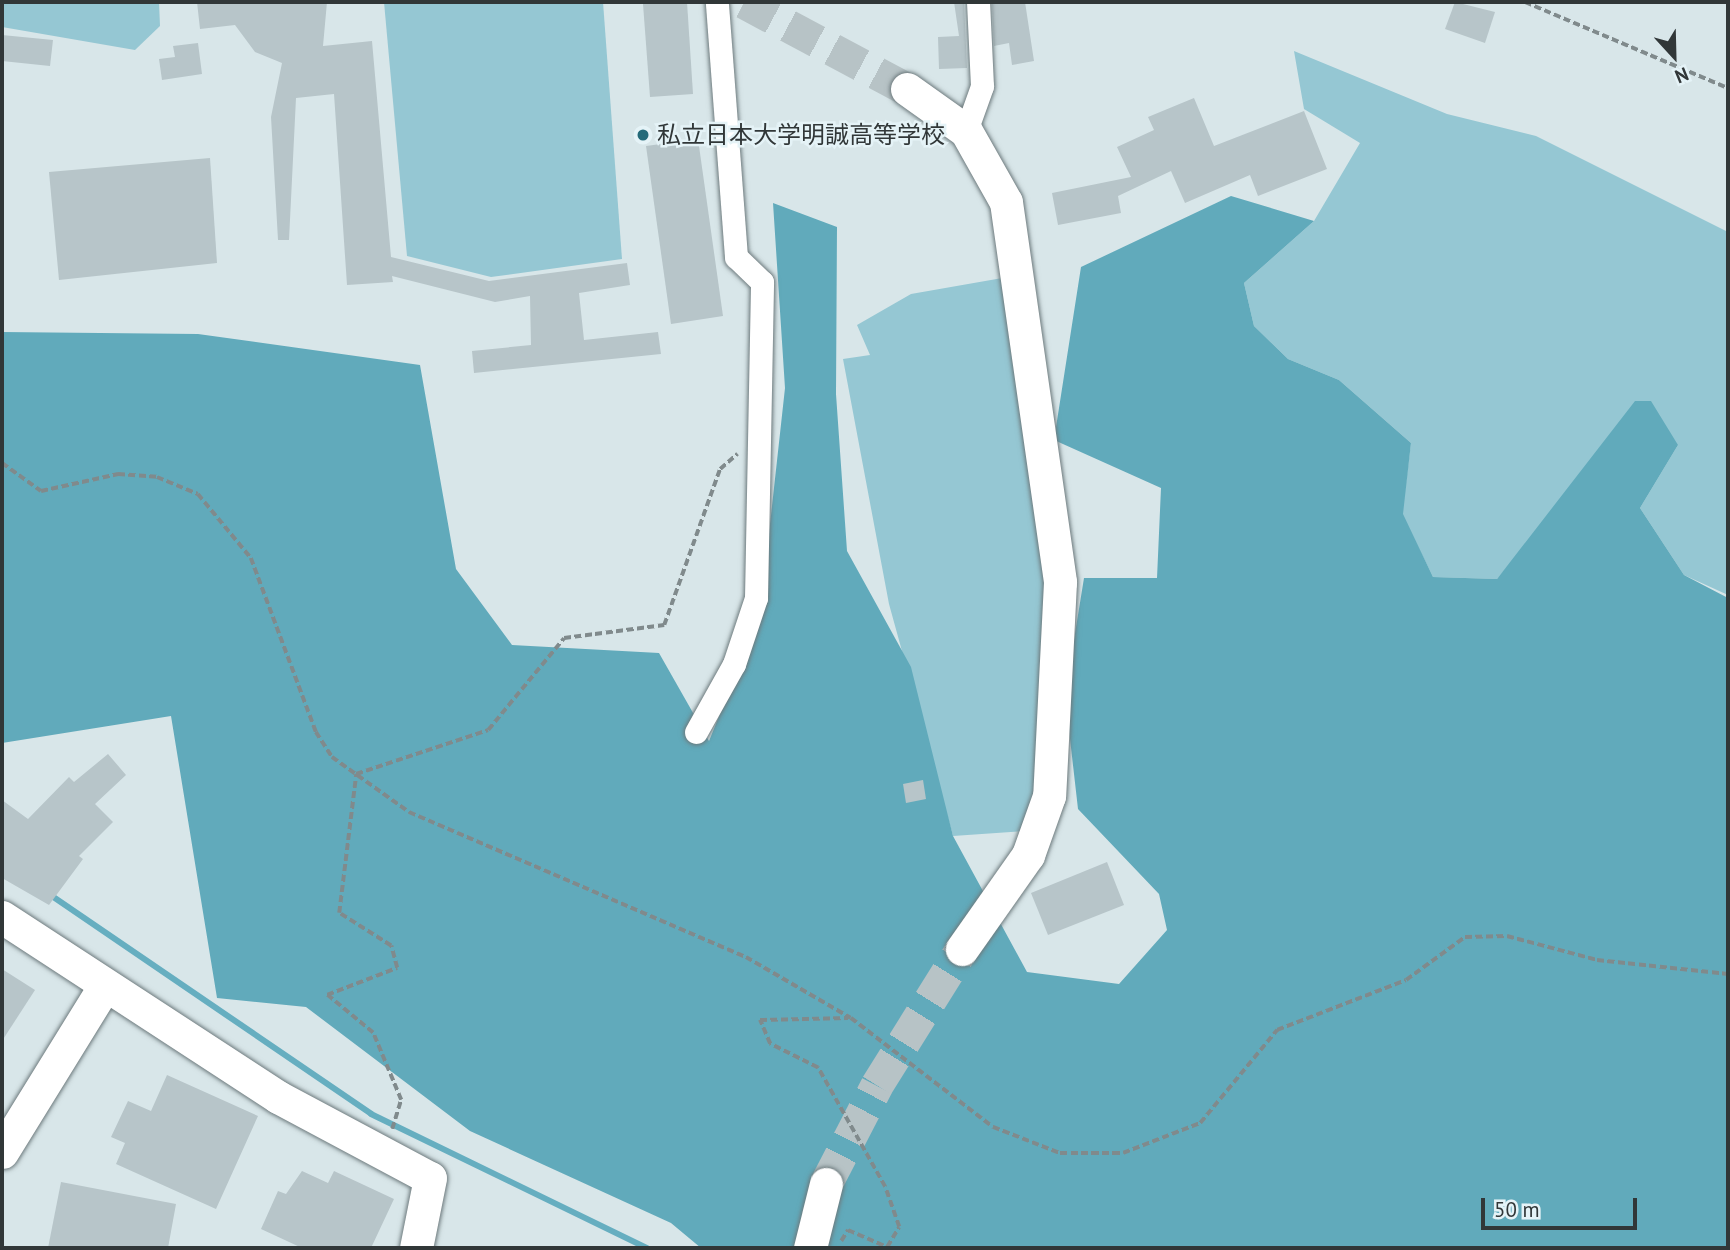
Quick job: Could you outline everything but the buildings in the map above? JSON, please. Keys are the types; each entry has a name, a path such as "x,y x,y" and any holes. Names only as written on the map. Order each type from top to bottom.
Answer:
{"street":[{"path":"696,732 734,664 756,598 762,282 736,257 717,2"},
{"path":"966,131 982,86 978,2"},
{"path":"907,89 966,131 995,175 1016,235 1060,582 1049,796 1028,855 962,949"},
{"path":"2,916 104,987 383,1158 430,1178 416,1248"},
{"path":"2,1152 104,987"},
{"path":"810,1248 826,1184"}],"path":[{"path":"1525,2 1728,88"},
{"path":"356,774 488,730 564,638 664,625 720,469 757,437"},
{"path":"2,463 41,491 118,474 158,477 198,495 251,558 316,732 332,757 409,812 746,957 850,1018 993,1126 1060,1153 1092,1157 1124,1153 1200,1124 1278,1030 1406,980 1465,937 1507,936 1597,960 1728,974"},
{"path":"356,774 339,913 391,946 397,968 327,995 373,1033 401,1100 383,1158"},
{"path":"836,1248 848,1230 887,1247 899,1227 885,1188 818,1068 770,1044 760,1020 850,1018"}],"shaded area":[{"path":"2,2 159,2 160,26 135,50 2,27"},
{"path":"384,2 603,2 622,259 491,277 407,256"},
{"path":"1294,51 1447,114 1536,136 1728,232 1728,595 1684,575 1640,508 1678,445 1570,493 1497,579 1433,577 1402,514 1411,443 1339,380 1288,359 1254,326 1244,283 1314,221 1360,143 1304,109"},
{"path":"1231,196 1314,221 1244,283 1254,326 1288,359 1339,380 1411,443 1403,514 1433,577 1497,579 1635,401 1651,401 1678,445 1640,508 1684,575 1728,598 1728,1248 701,1248 671,1223 470,1131 306,1007 217,998 171,716 2,743 2,332 198,334 420,365 456,569 512,645 659,653 709,741 760,615 785,388 773,203 837,227 836,394 847,551 911,667 953,836 1027,972 1119,984 1167,930 1159,894 1078,809 1065,695 1084,578 1157,578 1161,488 1054,440 1081,267"},
{"path":"1020,275 1060,582 1038,830 953,836 889,604 843,359 870,355 857,325 911,294"}],"waterway":[{"path":"49,894 371,1114 647,1248"}],"tunnel":[{"path":"744,2 907,89"},
{"path":"826,1184 877,1085 962,949"}],"place":[{"name":"私立日本大学明誠高等学校","path":"643,135"}]}
